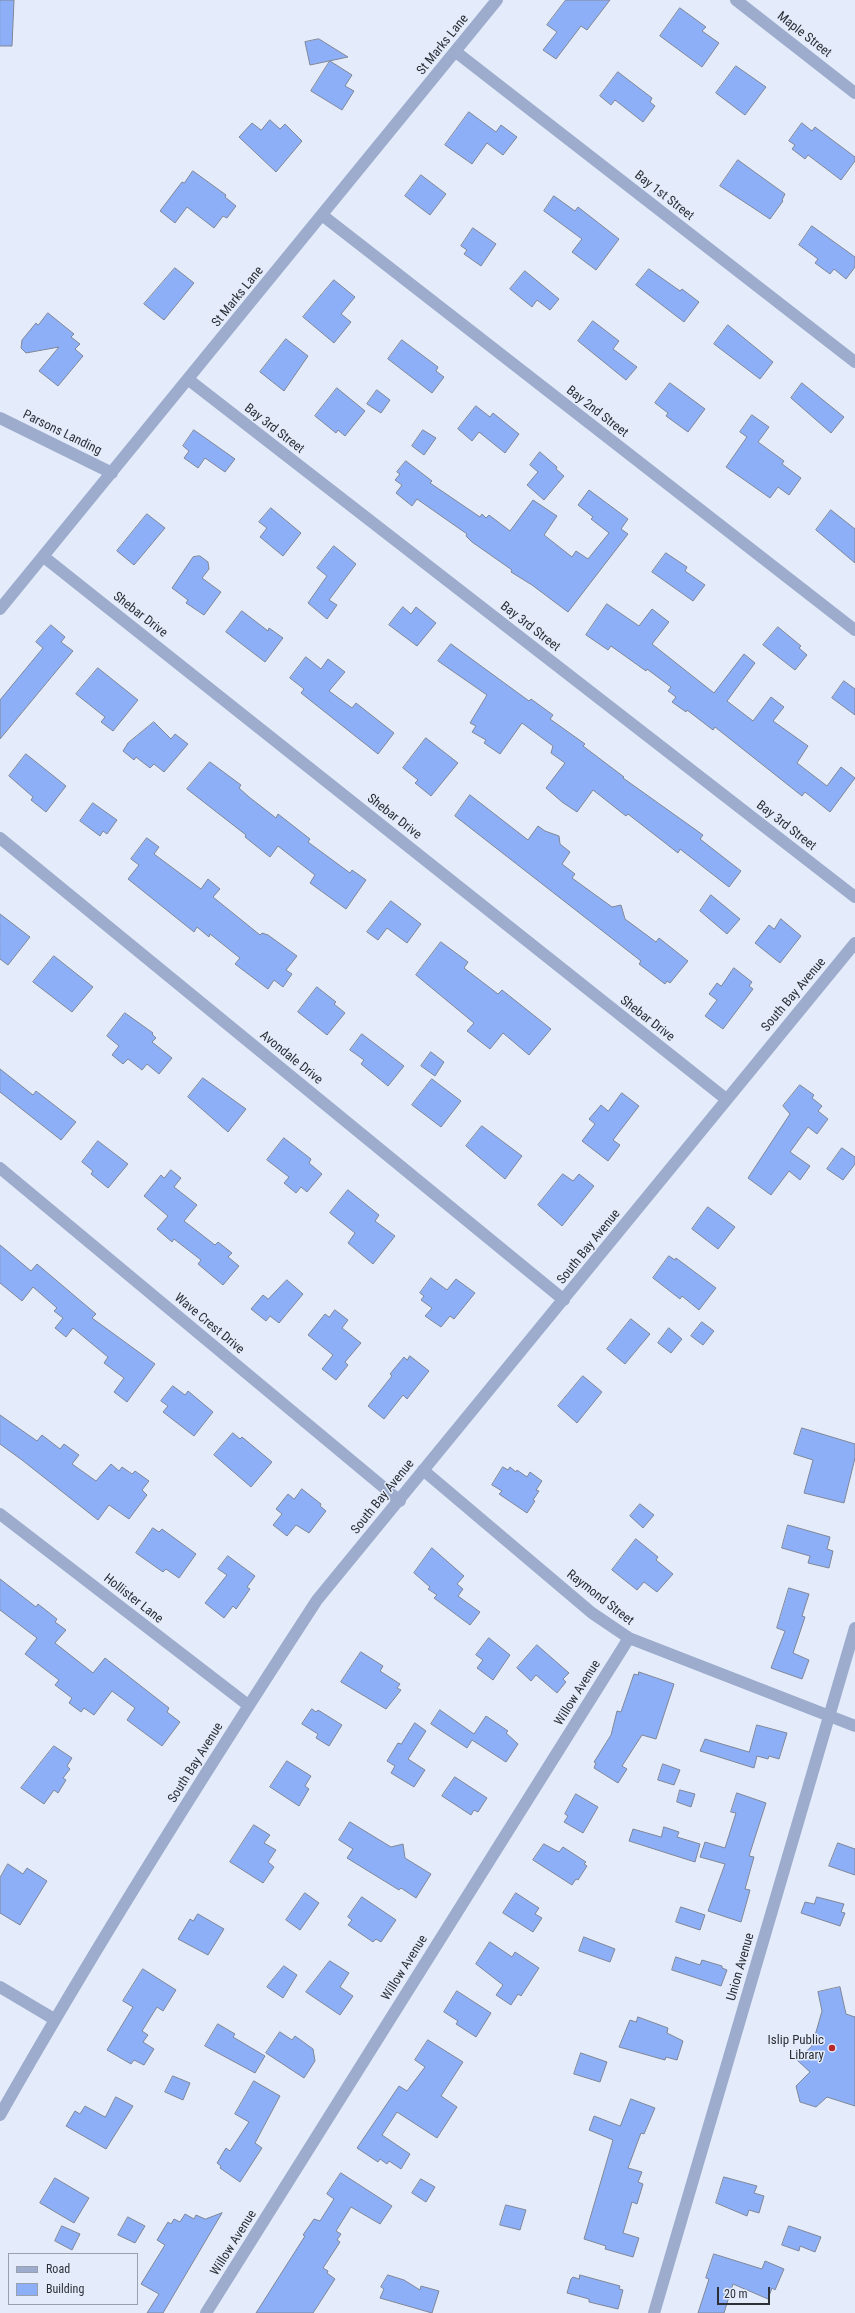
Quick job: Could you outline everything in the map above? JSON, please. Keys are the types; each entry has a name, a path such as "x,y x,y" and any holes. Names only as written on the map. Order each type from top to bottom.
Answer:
{"street":[{"name":"St Marks Lane","path":"0,609 44,557 497,0"},
{"name":"Maple Street","path":"736,0 855,93"},
{"name":"Bay 1st Street","path":"456,52 855,362"},
{"name":"Bay 2nd Street","path":"322,215 855,630"},
{"name":"Bay 3rd Street","path":"188,380 855,897"},
{"name":"Parsons Landing","path":"0,418 112,473"},
{"name":"Shebar Drive","path":"44,557 726,1099"},
{"name":"Avondale Drive","path":"0,838 564,1300"},
{"name":"South Bay Avenue","path":"0,2116 54,2019 248,1705 317,1600 400,1501 423,1470 564,1300 726,1099 855,944"},
{"name":"Wave Crest Drive","path":"0,1168 400,1501"},
{"name":"Raymond Street","path":"423,1470 592,1613 629,1638 855,1726"},
{"name":"Hollister Lane","path":"0,1514 248,1705"},
{"name":"Union Avenue","path":"654,2313 855,1628"},
{"name":"Willow Avenue","path":"206,2313 629,1638"},
{"path":"0,1987 54,2019"}],"building":[{"path":"0,0 14,0 12,46 0,46"},
{"path":"566,0 610,0 587,30 581,26 556,59 543,50 557,32 547,25"},
{"path":"680,8 706,27 702,31 719,43 702,67 660,36"},
{"path":"319,39 348,57 310,65 305,42"},
{"path":"330,61 352,75 345,86 354,91 342,110 311,91"},
{"path":"736,66 766,87 745,115 716,93"},
{"path":"618,72 652,98 650,102 655,106 643,122 615,100 611,105 600,96"},
{"path":"469,112 496,132 501,125 517,137 503,155 487,143 472,164 445,145"},
{"path":"270,120 280,129 285,124 302,141 276,172 239,137 252,123 261,130"},
{"path":"802,123 812,131 815,127 855,157 855,161 841,180 808,155 805,159 792,149 795,145 789,141"},
{"path":"738,160 785,194 782,200 783,201 770,219 720,186"},
{"path":"193,171 226,195 225,197 236,206 227,218 223,216 214,228 187,207 175,223 160,211 182,182 184,183"},
{"path":"421,175 446,194 430,215 405,196"},
{"path":"554,196 575,211 578,207 619,239 596,270 572,252 582,239 544,211"},
{"path":"812,226 855,257 855,267 846,279 834,269 830,274 815,263 818,259 799,245"},
{"path":"473,228 496,244 481,266 464,254 467,250 461,246"},
{"path":"175,268 194,283 164,320 144,304"},
{"path":"649,269 680,291 682,289 699,302 684,322 636,285"},
{"path":"525,271 559,299 550,310 537,300 532,307 510,289"},
{"path":"334,280 355,297 341,314 351,322 334,343 303,317"},
{"path":"48,313 74,334 71,337 80,344 75,349 83,356 58,386 39,371 59,347 26,353 21,348 22,340 36,323 38,325"},
{"path":"593,321 619,341 613,349 637,367 626,380 578,341"},
{"path":"728,325 773,362 760,379 714,344"},
{"path":"286,339 308,356 284,391 260,372"},
{"path":"402,340 438,367 436,371 444,377 432,393 388,359"},
{"path":"670,383 705,409 688,432 666,416 668,413 655,403"},
{"path":"802,383 844,417 831,433 791,398"},
{"path":"337,388 365,411 345,436 338,430 336,433 315,416"},
{"path":"377,390 390,400 381,413 367,404"},
{"path":"476,406 490,417 493,413 519,434 505,453 479,432 472,441 458,429"},
{"path":"752,415 769,427 758,442 784,461 782,464 801,478 789,495 778,487 770,498 726,467 747,437 740,432"},
{"path":"194,430 235,459 225,472 205,458 198,468 184,458 189,451 183,446"},
{"path":"423,430 436,438 424,455 412,446"},
{"path":"540,452 557,467 556,469 564,476 544,500 527,485 538,472 530,465"},
{"path":"406,461 432,481 430,483 480,517 482,514 486,518 489,515 510,531 533,500 557,516 544,535 572,557 576,551 588,559 609,533 591,519 593,517 578,505 589,490 628,519 621,529 628,534 568,612 532,585 511,572 512,570 472,542 466,536 467,534 417,499 412,506 396,493 402,485 395,480 400,474 397,472"},
{"path":"271,508 301,533 283,556 260,537 267,528 259,522"},
{"path":"831,510 855,529 855,563 816,530"},
{"path":"147,514 165,528 134,565 117,551"},
{"path":"334,546 356,564 329,600 337,605 327,619 308,603 327,576 317,568"},
{"path":"666,553 687,567 685,571 705,585 693,601 652,572"},
{"path":"200,556 208,562 209,569 202,578 221,592 204,615 186,603 188,600 172,588 193,557"},
{"path":"607,604 639,626 652,609 669,622 652,644 714,693 744,654 755,663 727,701 753,721 771,697 784,707 773,721 808,746 797,763 827,786 841,767 855,778 830,812 805,792 802,796 715,727 713,730 687,710 686,712 672,702 676,697 668,691 671,687 647,669 646,671 611,646 608,650 586,635"},
{"path":"403,607 411,614 416,607 436,623 417,646 389,625"},
{"path":"242,611 268,631 269,628 283,638 265,662 226,632"},
{"path":"51,625 65,637 61,642 73,651 0,739 0,700 43,648 36,642"},
{"path":"778,627 801,646 799,648 807,655 795,670 763,645"},
{"path":"451,644 529,701 531,699 553,715 550,719 585,744 583,746 624,777 623,778 703,835 700,839 741,871 729,887 680,849 678,853 628,814 626,816 593,790 577,812 562,802 546,788 565,763 551,753 553,746 522,723 500,754 484,743 486,740 472,732 476,726 470,723 487,695 438,661"},
{"path":"306,657 321,669 328,659 345,672 329,691 352,708 356,703 394,733 378,754 301,693 304,689 290,678"},
{"path":"98,668 138,700 113,731 101,722 105,717 76,694"},
{"path":"844,681 855,689 855,715 832,698"},
{"path":"154,722 171,739 175,734 188,744 164,772 154,764 150,768 136,757 134,760 123,751 128,743"},
{"path":"426,738 458,763 431,796 415,783 418,780 403,768"},
{"path":"26,754 66,786 46,812 31,800 33,797 9,776"},
{"path":"210,762 241,785 239,788 276,818 278,814 310,839 308,842 350,873 352,870 366,880 346,909 310,883 315,875 278,846 270,857 245,837 246,835 187,789"},
{"path":"470,795 528,840 538,826 545,831 559,836 560,844 570,852 562,864 575,874 572,878 612,907 621,905 625,919 656,942 659,938 688,961 670,983 667,981 665,984 639,964 641,961 455,816"},
{"path":"93,803 117,820 107,834 103,831 100,836 80,821"},
{"path":"147,838 159,847 154,854 201,889 208,879 220,889 213,897 260,935 262,933 268,935 297,956 286,970 292,974 283,987 274,980 268,989 235,964 240,958 210,934 209,937 197,927 194,932 128,879 139,865 131,859"},
{"path":"711,895 740,919 727,934 700,911"},
{"path":"391,901 421,924 407,943 387,928 378,940 367,932"},
{"path":"0,914 30,937 8,965 0,959"},
{"path":"781,919 801,936 780,963 755,943 769,925 774,929"},
{"path":"441,942 468,962 464,968 498,994 502,990 551,1029 529,1055 503,1033 490,1049 467,1031 474,1023 416,975"},
{"path":"54,956 93,987 72,1012 33,982"},
{"path":"734,968 752,982 749,986 753,989 723,1029 705,1016 717,1000 709,994 717,983 721,986"},
{"path":"317,987 336,1002 334,1004 345,1013 327,1035 298,1012"},
{"path":"125,1013 153,1033 152,1034 156,1038 152,1042 172,1058 159,1074 147,1064 142,1070 128,1059 123,1064 112,1055 119,1046 107,1036"},
{"path":"362,1034 404,1066 388,1086 361,1064 364,1060 350,1050"},
{"path":"431,1052 444,1062 435,1076 421,1066"},
{"path":"0,1069 33,1095 36,1091 76,1122 61,1140 0,1092"},
{"path":"203,1078 246,1109 228,1132 188,1097"},
{"path":"432,1079 461,1101 441,1127 412,1105"},
{"path":"800,1085 814,1095 812,1098 822,1106 818,1111 828,1119 817,1134 808,1127 790,1152 810,1166 800,1180 789,1171 771,1195 748,1178 790,1114 783,1106"},
{"path":"622,1093 639,1106 613,1140 620,1145 608,1161 582,1141 595,1124 589,1119 601,1105 608,1111"},
{"path":"482,1126 522,1156 505,1179 466,1146"},
{"path":"284,1138 311,1159 309,1163 322,1174 307,1192 301,1187 296,1193 284,1183 289,1177 267,1160"},
{"path":"98,1141 128,1164 108,1188 91,1174 93,1171 82,1162"},
{"path":"842,1148 855,1157 855,1164 843,1180 827,1169"},
{"path":"171,1170 181,1178 174,1187 197,1205 184,1221 215,1245 218,1242 232,1253 228,1257 239,1266 223,1285 198,1264 201,1260 174,1239 172,1242 157,1229 168,1216 144,1196 161,1175 164,1178"},
{"path":"563,1174 573,1181 579,1174 594,1186 562,1226 538,1205"},
{"path":"348,1190 379,1215 375,1221 395,1236 373,1264 348,1243 355,1233 330,1213"},
{"path":"708,1207 735,1227 718,1249 692,1229"},
{"path":"0,1245 31,1271 37,1264 96,1314 92,1318 155,1364 127,1402 114,1392 124,1378 104,1363 108,1357 73,1328 66,1337 55,1328 63,1318 54,1311 57,1308 33,1287 22,1301 0,1283"},
{"path":"669,1256 675,1260 676,1258 716,1288 699,1310 682,1296 680,1299 653,1278"},
{"path":"431,1278 447,1290 456,1279 475,1293 454,1319 450,1316 441,1327 425,1316 432,1308 421,1300 424,1296 420,1293"},
{"path":"287,1280 303,1294 279,1323 270,1316 266,1321 251,1309 263,1295 268,1299"},
{"path":"335,1310 348,1320 342,1328 361,1343 345,1362 348,1365 336,1380 322,1369 333,1355 308,1335 325,1314 329,1317"},
{"path":"631,1319 650,1334 625,1364 607,1349"},
{"path":"702,1322 714,1331 703,1345 691,1336"},
{"path":"669,1328 682,1339 671,1353 658,1343"},
{"path":"410,1356 429,1371 407,1399 403,1395 384,1419 368,1406 392,1376 390,1374 404,1357 407,1360"},
{"path":"583,1376 602,1392 577,1423 558,1406"},
{"path":"173,1386 185,1395 188,1391 213,1412 194,1436 163,1412 168,1406 161,1401"},
{"path":"0,1415 37,1441 42,1435 60,1449 64,1444 79,1455 72,1464 96,1481 111,1464 119,1471 122,1467 132,1474 135,1471 149,1481 142,1490 147,1495 129,1519 109,1505 98,1520 0,1444"},
{"path":"802,1428 855,1444 855,1458 844,1503 804,1493 813,1460 794,1454"},
{"path":"233,1433 240,1439 242,1437 272,1462 251,1487 214,1455"},
{"path":"503,1467 508,1470 510,1467 516,1472 517,1470 527,1477 530,1472 542,1481 536,1490 539,1491 533,1500 535,1501 527,1513 499,1494 502,1491 492,1485"},
{"path":"302,1489 321,1504 320,1506 326,1511 309,1533 296,1525 287,1536 273,1525 282,1514 276,1509 288,1494 294,1499"},
{"path":"640,1504 654,1515 643,1528 630,1516"},
{"path":"788,1525 830,1537 827,1549 833,1551 829,1568 808,1563 810,1556 782,1548"},
{"path":"153,1528 159,1532 162,1529 196,1554 179,1578 166,1569 163,1572 136,1553"},
{"path":"636,1539 658,1557 656,1560 673,1574 657,1592 644,1582 637,1590 612,1570"},
{"path":"432,1548 464,1576 457,1584 463,1589 458,1596 480,1612 470,1625 434,1598 437,1595 428,1589 430,1587 414,1573"},
{"path":"228,1556 255,1576 247,1587 250,1589 236,1609 233,1606 224,1618 205,1603 227,1575 218,1569"},
{"path":"0,1579 36,1607 38,1604 57,1619 55,1622 66,1630 55,1643 93,1673 105,1658 169,1708 167,1712 180,1722 162,1746 127,1720 135,1708 112,1691 94,1715 84,1708 81,1712 69,1703 72,1698 55,1685 59,1680 25,1654 37,1638 0,1610"},
{"path":"789,1588 809,1594 802,1616 805,1617 793,1653 809,1660 802,1679 771,1668 785,1631 777,1628"},
{"path":"489,1638 510,1655 493,1680 477,1668 483,1660 476,1655"},
{"path":"537,1645 569,1673 563,1679 566,1682 557,1693 536,1675 531,1681 517,1668"},
{"path":"361,1652 383,1666 380,1671 400,1684 397,1688 401,1690 386,1709 341,1682"},
{"path":"639,1672 674,1684 656,1739 642,1735 622,1766 627,1769 618,1783 594,1768 596,1763 594,1762 611,1735 617,1711 621,1712 634,1674 638,1675"},
{"path":"312,1709 316,1712 318,1710 342,1725 329,1746 316,1738 318,1734 302,1724"},
{"path":"440,1710 474,1734 486,1716 508,1731 506,1733 518,1744 506,1762 472,1740 467,1748 431,1724"},
{"path":"415,1723 426,1731 408,1759 425,1770 414,1787 391,1773 395,1766 387,1761 398,1743 401,1744"},
{"path":"757,1725 787,1733 779,1759 769,1756 768,1759 757,1756 754,1768 700,1751 705,1739 749,1752"},
{"path":"54,1746 72,1758 67,1766 70,1769 63,1778 66,1780 58,1793 54,1790 44,1804 21,1788"},
{"path":"287,1761 311,1776 305,1786 309,1789 299,1806 270,1787"},
{"path":"663,1764 680,1770 674,1785 658,1780"},
{"path":"455,1777 487,1798 478,1812 474,1810 471,1815 442,1796"},
{"path":"680,1790 695,1794 691,1807 677,1802"},
{"path":"737,1793 766,1803 749,1856 754,1857 745,1889 750,1890 741,1922 708,1911 725,1864 700,1857 705,1842 725,1848 736,1813 731,1812"},
{"path":"576,1794 598,1807 583,1833 564,1822 568,1816 565,1814"},
{"path":"350,1822 391,1847 403,1844 405,1858 431,1874 416,1898 401,1888 399,1890 347,1858 353,1849 339,1840"},
{"path":"254,1825 270,1835 264,1843 276,1850 268,1862 274,1867 263,1883 230,1862"},
{"path":"664,1827 679,1832 677,1837 700,1844 695,1862 629,1841 633,1829 661,1837"},
{"path":"838,1843 855,1849 855,1875 829,1866"},
{"path":"544,1844 559,1852 563,1847 586,1862 584,1864 587,1866 578,1880 576,1879 572,1885 533,1860"},
{"path":"8,1864 23,1874 27,1868 47,1881 20,1925 0,1913 0,1878"},
{"path":"305,1893 319,1903 300,1930 286,1920"},
{"path":"516,1893 539,1908 535,1914 542,1918 533,1932 503,1913"},
{"path":"362,1897 396,1920 381,1942 376,1939 373,1942 348,1925 352,1920 348,1917"},
{"path":"817,1897 844,1904 841,1912 845,1913 840,1926 801,1913 805,1902 814,1904"},
{"path":"681,1907 705,1915 700,1930 676,1922"},
{"path":"198,1914 224,1929 208,1955 178,1939 190,1919 193,1921"},
{"path":"584,1937 615,1949 610,1962 579,1951"},
{"path":"490,1942 512,1957 515,1952 539,1968 521,1996 518,1994 511,2005 496,1995 503,1985 476,1964"},
{"path":"676,1957 700,1965 702,1960 722,1966 722,1968 727,1970 721,1986 672,1970"},
{"path":"330,1961 349,1973 340,1987 353,1996 340,2015 306,1992"},
{"path":"284,1966 297,1975 283,1998 267,1987"},
{"path":"143,1969 176,1990 163,2011 157,2007 142,2031 148,2035 143,2042 154,2049 144,2065 134,2060 131,2064 107,2050 133,2007 123,2001"},
{"name":"Islip Public Library","path":"840,1987 846,2014 855,2017 855,2106 827,2097 816,2107 800,2102 796,2086 810,2072 797,2060 812,2046 822,2011 818,1992"},
{"path":"457,1991 491,2013 476,2037 456,2024 458,2021 444,2012"},
{"path":"638,2017 668,2028 667,2033 683,2041 677,2060 666,2057 665,2060 619,2047 630,2020 636,2022"},
{"path":"218,2024 235,2034 233,2037 265,2056 255,2073 205,2046"},
{"path":"280,2032 292,2040 295,2036 313,2049 315,2061 304,2078 266,2053"},
{"path":"428,2040 463,2062 441,2096 457,2107 437,2138 397,2112 382,2135 410,2154 401,2169 389,2161 387,2164 380,2159 378,2162 357,2148 399,2086 407,2091 425,2067 415,2060"},
{"path":"581,2053 607,2062 600,2082 574,2074"},
{"path":"173,2076 190,2083 183,2100 165,2092"},
{"path":"254,2081 280,2096 255,2143 262,2148 240,2182 220,2168 221,2166 217,2163 226,2148 230,2151 249,2122 235,2114"},
{"path":"116,2097 133,2106 106,2149 66,2126 75,2111 80,2114 85,2106 105,2117"},
{"path":"631,2099 655,2108 644,2134 641,2133 628,2168 642,2172 638,2182 643,2184 637,2204 632,2202 623,2233 639,2238 633,2257 605,2249 606,2246 584,2239 613,2140 589,2130 594,2116 620,2126"},
{"path":"341,2173 392,2206 380,2224 351,2207 336,2231 341,2234 337,2240 340,2242 323,2268 335,2279 313,2313 256,2313 305,2236 303,2235 314,2219 320,2221 334,2199 327,2194"},
{"path":"724,2177 757,2186 754,2193 764,2196 759,2213 749,2210 747,2216 716,2203"},
{"path":"55,2178 89,2198 74,2223 40,2203"},
{"path":"421,2179 435,2187 426,2202 412,2193"},
{"path":"506,2205 526,2210 520,2230 500,2225"},
{"path":"222,2213 163,2313 147,2313 159,2294 141,2284 165,2245 157,2240 168,2222 171,2224 174,2219 180,2222 185,2214 194,2219 196,2215 205,2219"},
{"path":"128,2217 145,2226 135,2243 118,2235"},
{"path":"62,2226 80,2234 72,2250 55,2241"},
{"path":"789,2226 821,2237 815,2252 800,2246 799,2251 782,2245"},
{"path":"714,2254 762,2269 765,2261 784,2269 775,2290 772,2288 768,2299 733,2284 724,2313 698,2313 709,2279 706,2278"},
{"path":"388,2275 404,2280 420,2290 421,2286 439,2291 432,2313 380,2298 384,2289 381,2287"},
{"path":"580,2275 620,2286 619,2289 623,2290 618,2309 589,2302 589,2299 567,2293 571,2279 573,2277 579,2279"}],"place":[{"name":"Islip Public Library","path":"832,2048"}]}
